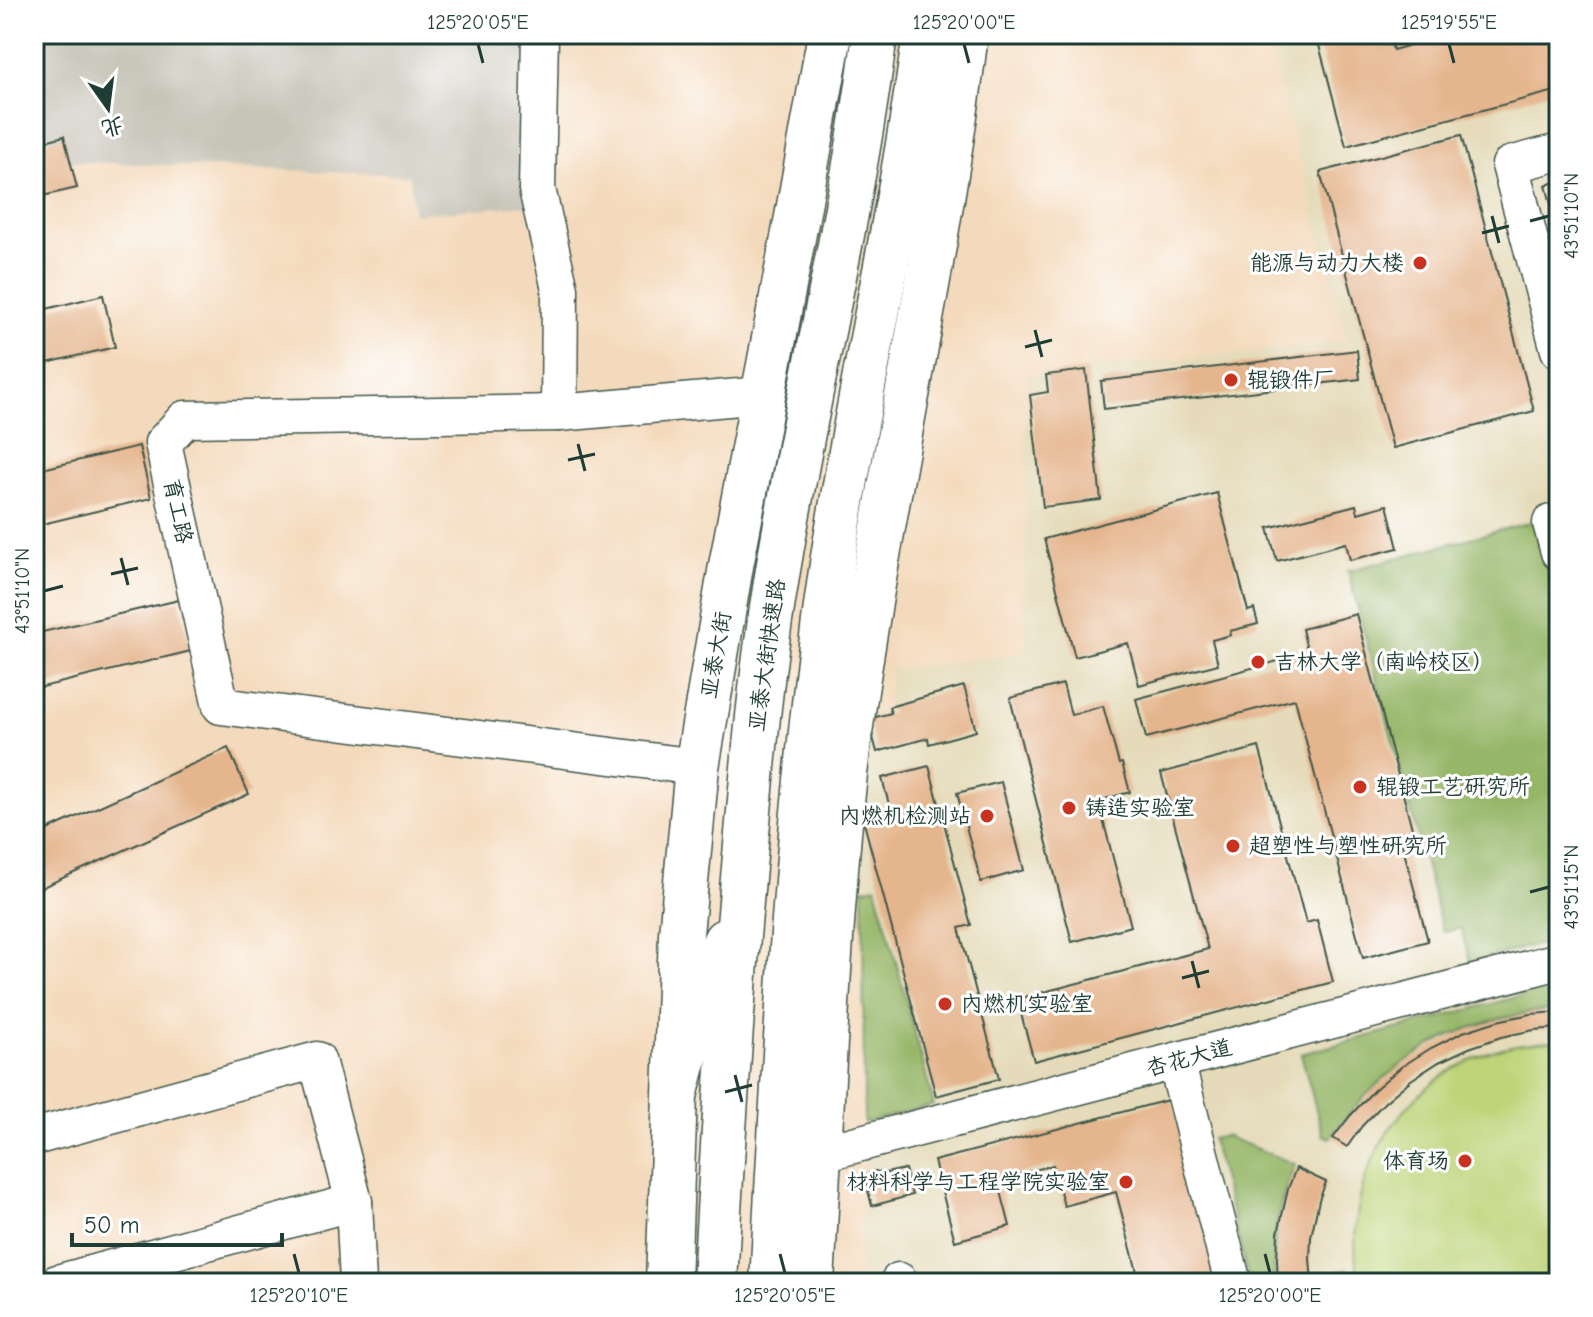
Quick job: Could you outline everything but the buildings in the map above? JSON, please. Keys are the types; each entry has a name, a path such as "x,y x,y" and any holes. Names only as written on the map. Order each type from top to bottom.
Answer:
{"main road":[{"name":"亚泰大街","path":"668,1283 681,934 697,767 762,395 830,34"},
{"name":"亚泰大街快速路","path":"715,1283 721,1169 757,720 794,476 842,230 875,34"},
{"path":"772,1283 789,975 811,720 853,437 925,34"},
{"path":"812,1283 831,932 849,738 865,629 933,257 966,34"},
{"path":"802,809 831,932"},
{"path":"676,1092 695,1018 741,901"}],"street":[{"path":"540,34 537,189 560,289 559,413"},
{"path":"1559,152 1510,165 1559,350"},
{"name":"育工路","path":"697,767 221,706 163,443 185,419 559,413 762,395"},
{"path":"1559,521 1551,523 1559,552"},
{"name":"杏花大道","path":"819,1154 1559,961"},
{"path":"34,1137 317,1060 354,1202 358,1283"},
{"path":"1176,1061 1233,1283"},
{"path":"57,1283 354,1202"}],"shaded area":[{"path":"34,34 528,34 527,205 414,214 410,175 34,160"},
{"name":"吉林大学（南岭校区）","path":"1267,34 1559,34 1559,1283 859,1283 864,1173 861,818 868,715 887,709 891,670 1024,653 1027,375 1347,341"}],"green space":[{"path":"1390,34 1445,34 1394,47"},
{"path":"1534,521 1559,615 1559,939 1470,962 1461,928 1443,932 1348,571"},
{"path":"876,886 934,1105 864,1123 863,889"},
{"path":"1559,986 1559,1009 1489,1022 1429,1046 1377,1085 1330,1138 1323,1135 1301,1054"},
{"name":"体育场","path":"1559,1041 1559,1283 1359,1283 1355,1246 1358,1210 1366,1176 1381,1144 1401,1114 1426,1089 1455,1068 1489,1052"},
{"path":"1225,1136 1295,1164 1278,1222 1274,1252 1275,1283 1250,1283 1212,1139"},
{"path":"1347,1269 1350,1283 1325,1283 1323,1276"}],"place":[{"name":"能源与动力大楼","path":"1420,263"},
{"name":"辊锻件厂","path":"1231,380"},
{"name":"吉林大学（南岭校区）","path":"1258,662"},
{"name":"辊锻工艺研究所","path":"1360,787"},
{"name":"铸造实验室","path":"1069,808"},
{"name":"内燃机检测站","path":"987,816"},
{"name":"超塑性与塑性研究所","path":"1233,846"},
{"name":"内燃机实验室","path":"945,1004"},
{"name":"体育场","path":"1465,1161"},
{"name":"材料科学与工程学院实验室","path":"1126,1182"}]}
